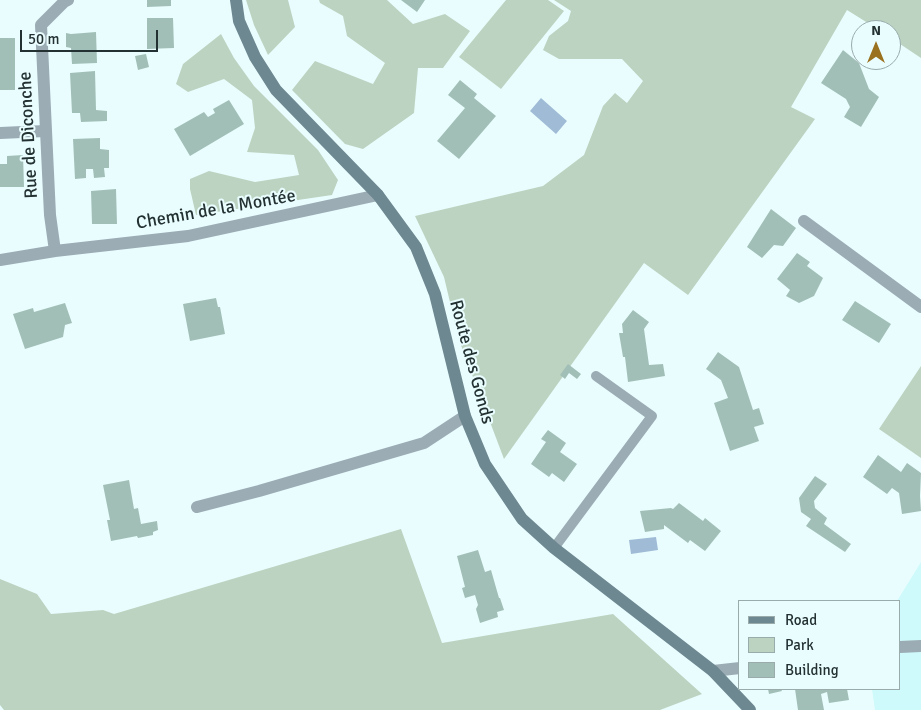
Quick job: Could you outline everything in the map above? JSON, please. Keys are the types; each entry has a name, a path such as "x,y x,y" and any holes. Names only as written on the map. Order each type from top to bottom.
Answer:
{"street":[{"name":"Rue de Diconche","path":"55,250 50,215 41,24 68,0"},
{"name":"Route des Gonds","path":"236,0 239,21 255,57 276,90 378,195 416,248 435,294 465,416 485,464 522,519 554,548 713,671 750,710"},
{"path":"0,133 45,131"},
{"name":"Chemin de la Montée","path":"0,260 55,250 188,236 378,195"},
{"path":"804,221 921,307"},
{"path":"197,507 424,443 465,416"},
{"path":"901,647 921,646"},
{"path":"713,671 738,668"}],"lane":[{"path":"554,548 652,416 596,376"}],"shaded area":[{"path":"541,98 567,121 556,134 530,111"},
{"path":"656,537 658,550 631,554 629,540"},
{"path":"921,562 921,710 875,710 872,690 901,690 901,600 898,600"}],"green space":[{"path":"246,0 288,0 295,27 268,55 254,25"},
{"path":"319,0 387,0 413,24 445,14 470,31 443,68 418,68 414,113 363,149 345,144 292,90 315,61 373,84 385,63 347,36 343,16 320,3"},
{"path":"506,0 548,0 564,11 501,89 459,57"},
{"path":"554,0 921,0 921,58 901,45 901,20 863,20 847,10 791,107 815,119 688,295 644,263 504,459 459,340 444,277 415,216 543,186 584,155 603,106 615,93 627,103 643,81 622,59 559,59 543,50 549,36 568,21 571,11"},
{"path":"221,34 234,58 254,86 318,150 338,180 332,195 196,215 190,189 190,179 209,171 255,182 299,175 294,155 247,152 255,128 252,100 224,79 188,92 176,84 183,64"},
{"path":"921,366 921,458 879,429"},
{"path":"401,529 442,643 613,614 702,694 660,710 4,710 0,705 0,579 37,594 51,614 103,610 114,614"}],"building":[{"path":"147,0 171,0 171,6 147,7"},
{"path":"401,0 425,0 417,12"},
{"path":"147,18 173,18 174,48 147,49"},
{"path":"96,32 97,63 72,64 71,48 66,47 66,33"},
{"path":"0,38 15,38 15,90 0,90"},
{"path":"843,50 851,56 851,70 862,70 869,89 879,97 861,127 844,117 850,107 846,99 821,83"},
{"path":"146,54 149,67 138,70 135,56"},
{"path":"95,71 96,110 107,111 107,121 81,122 80,113 72,113 70,73"},
{"path":"460,80 477,94 474,98 496,116 459,159 437,141 465,108 448,95"},
{"path":"229,100 244,124 190,156 174,129 204,112 208,117 215,113 213,109"},
{"path":"100,138 100,149 109,150 109,168 104,168 105,177 94,178 93,169 86,169 86,178 75,179 73,139"},
{"path":"23,155 24,187 0,187 0,164 7,164 7,156"},
{"path":"116,189 117,224 92,224 91,191"},
{"path":"771,209 796,228 783,246 774,245 762,258 747,247"},
{"path":"797,253 810,262 807,266 823,278 814,296 799,303 786,296 790,290 777,279"},
{"path":"216,298 218,307 220,307 225,334 190,341 183,304"},
{"path":"855,301 891,324 879,343 842,320"},
{"path":"65,303 72,323 65,325 63,337 25,349 13,314 33,308 34,312"},
{"path":"633,310 649,322 644,329 649,365 663,364 665,376 628,382 625,357 623,357 619,333 623,333 622,324"},
{"path":"718,352 739,367 753,410 759,408 764,424 754,427 759,441 730,451 714,403 728,398 721,380 706,369"},
{"path":"568,364 581,374 577,379 569,373 565,379 560,375"},
{"path":"548,430 566,443 560,452 577,464 564,482 552,473 549,477 531,464 546,442 541,439"},
{"path":"878,455 901,472 907,463 921,473 921,511 902,514 899,493 892,488 887,494 863,477"},
{"path":"815,476 827,484 814,501 815,508 827,518 824,524 851,544 845,552 806,526 811,519 801,512 799,498"},
{"path":"129,480 134,509 138,508 141,524 157,521 158,530 153,532 153,535 111,541 107,520 110,520 103,485"},
{"path":"679,503 703,521 705,518 721,531 705,551 690,540 688,543 664,525 664,529 645,532 640,511 673,509"},
{"path":"478,550 485,572 491,570 504,610 497,612 498,617 480,623 475,595 465,598 462,588 465,587 457,556"},
{"path":"768,690 782,691 769,694"},
{"path":"795,690 847,690 849,700 829,703 827,692 821,694 824,710 798,710"}]}
